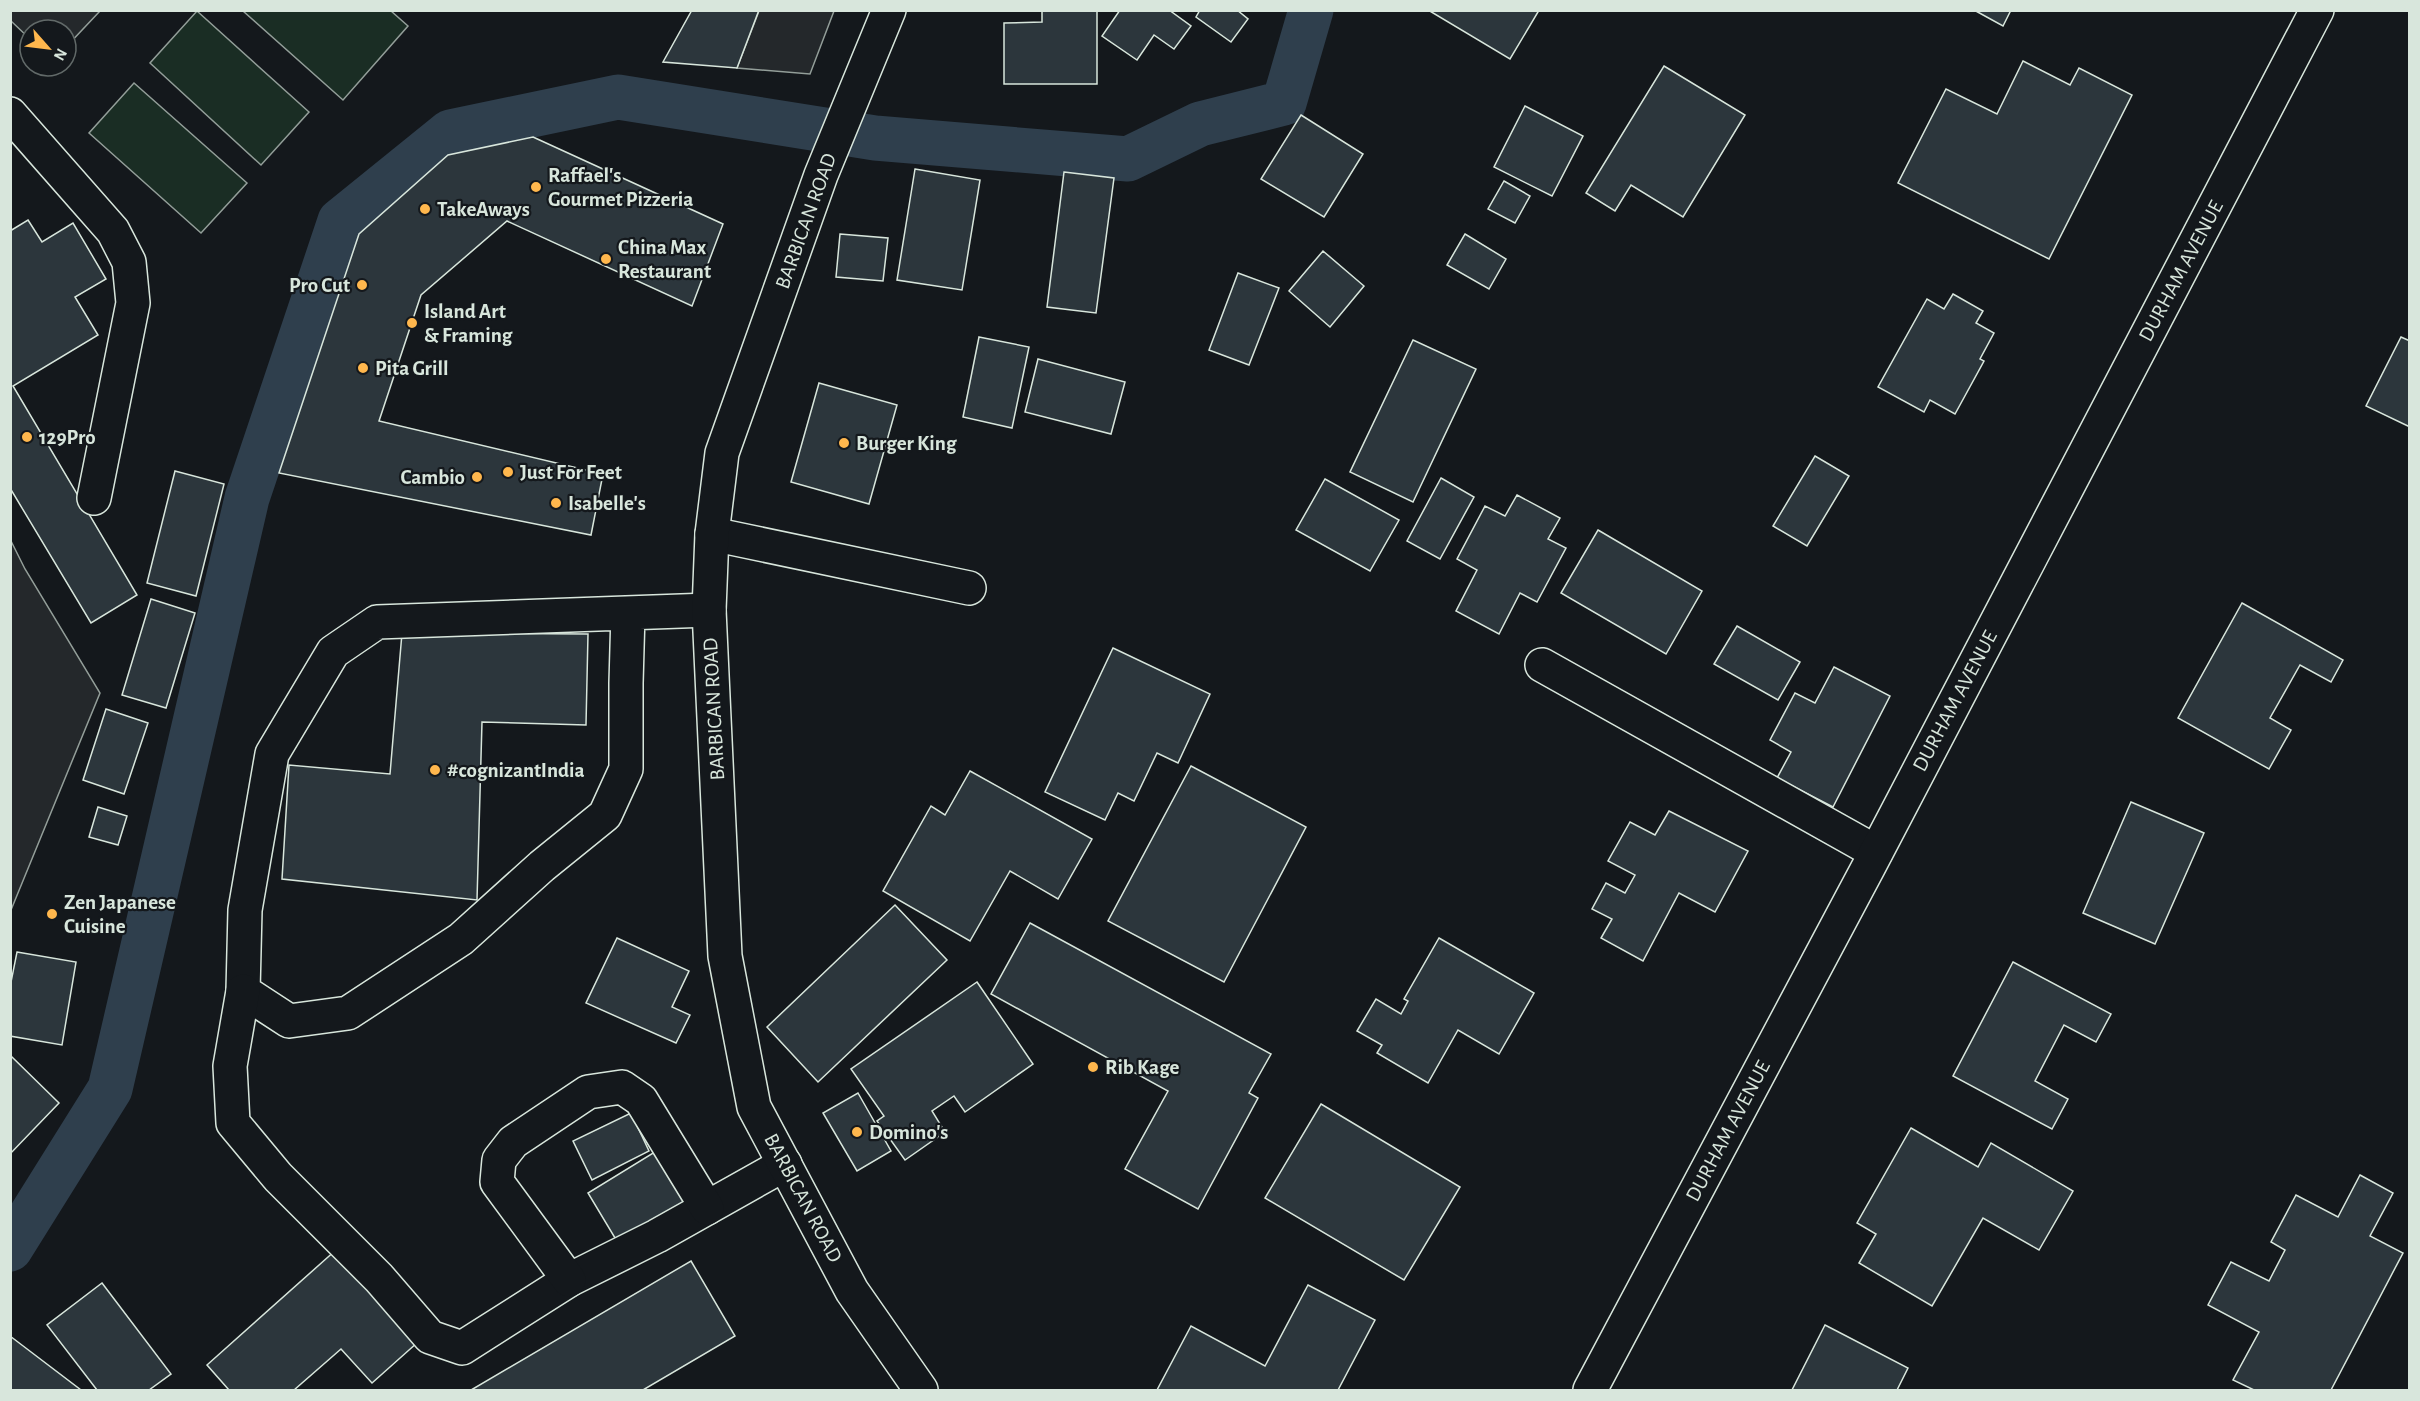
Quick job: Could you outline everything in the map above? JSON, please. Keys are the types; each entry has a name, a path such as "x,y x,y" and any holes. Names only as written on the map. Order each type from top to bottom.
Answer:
{"street":[{"name":"BARBICAN ROAD","path":"889,10 821,174 722,453 712,534 709,610 725,956 754,1107 852,1291 921,1390"},
{"name":"DURHAM AVENUE","path":"1590,1390 1876,852 2317,10"},
{"path":"10,114 113,231 129,262 133,303 94,498"},
{"path":"712,534 969,588"},
{"path":"709,610 377,622 333,652 272,754 244,910 243,991 230,1066 233,1123 278,1177 379,1278 430,1337 462,1348 569,1280 707,1208 785,1164"},
{"path":"243,991 289,1021 348,1013 461,939 542,866 605,816 626,769 628,613"},
{"path":"1542,665 1876,852"},
{"path":"569,1280 497,1182 499,1160 513,1142 588,1092 622,1087 641,1100 707,1208"}],"green space":[{"path":"197,11 309,112 261,165 150,63"},
{"path":"243,11 391,11 408,26 343,100"},
{"path":"134,83 247,183 201,233 89,133"}],"shaded area":[{"path":"11,10 100,11 78,34 78,18 18,18 18,28 11,21"},
{"path":"759,11 834,11 810,74 737,68"},
{"path":"11,541 25,569 100,693 11,910"}],"building":[{"path":"692,10 759,10 737,68 663,62"},
{"path":"1042,10 1097,10 1097,84 1004,84 1004,23 1042,22"},
{"path":"1120,10 1169,10 1191,26 1174,49 1154,35 1137,60 1102,36"},
{"path":"1200,10 1237,10 1248,19 1231,42 1196,17"},
{"path":"1428,10 1535,10 1538,12 1510,59"},
{"path":"1974,10 2011,10 2003,26"},
{"path":"2023,61 2070,85 2079,68 2132,95 2049,259 1898,183 1946,89 1997,114"},
{"path":"1664,66 1745,115 1683,217 1631,185 1615,211 1586,193"},
{"path":"1525,106 1583,136 1552,196 1494,167"},
{"path":"1301,115 1363,154 1324,217 1261,179"},
{"path":"533,137 723,224 692,306 507,221 421,295 379,421 603,474 591,535 279,473 359,234 448,155"},
{"path":"915,169 980,180 962,290 897,280"},
{"path":"1064,172 1114,178 1096,313 1047,307"},
{"path":"1504,181 1530,196 1515,223 1488,209"},
{"name":"129Pro","path":"28,220 42,242 73,223 106,279 75,297 98,335 13,386 137,595 91,623 10,488 10,231"},
{"path":"840,234 888,238 883,281 836,277"},
{"path":"1465,234 1506,259 1489,289 1447,265"},
{"path":"1323,251 1364,286 1330,327 1289,291"},
{"path":"1238,273 1279,288 1249,365 1209,350"},
{"path":"1953,294 1983,311 1976,323 1994,333 1980,359 1984,361 1955,414 1930,400 1924,412 1878,387 1927,299 1944,309"},
{"path":"979,337 1029,347 1012,428 963,417"},
{"path":"2401,337 2410,341 2410,427 2366,406"},
{"path":"1413,340 1476,369 1413,502 1350,472"},
{"path":"1038,359 1125,382 1111,434 1025,412"},
{"name":"Burger King","path":"819,383 897,405 869,504 791,482"},
{"path":"1815,456 1849,476 1807,546 1773,526"},
{"path":"175,471 224,484 196,596 147,583"},
{"path":"1441,478 1474,497 1440,559 1407,541"},
{"path":"1325,479 1399,520 1370,571 1296,530"},
{"path":"1517,495 1560,518 1548,539 1566,548 1537,602 1520,593 1499,634 1456,611 1477,570 1457,559 1485,506 1505,516"},
{"path":"1598,530 1702,591 1666,654 1561,593"},
{"path":"151,599 195,613 166,708 122,695"},
{"path":"2242,603 2343,660 2331,682 2300,665 2270,718 2291,730 2269,769 2178,718"},
{"path":"1737,626 1800,662 1778,700 1714,664"},
{"name":"#cognizantIndia","path":"402,633 588,634 586,725 482,722 477,900 282,879 289,765 390,774"},
{"path":"1113,648 1210,694 1178,763 1157,753 1134,801 1118,793 1105,820 1045,792"},
{"path":"1834,667 1890,696 1833,807 1777,778 1791,752 1770,740 1795,693 1815,703"},
{"path":"106,709 148,723 124,794 83,780"},
{"path":"1191,766 1306,827 1224,982 1108,921"},
{"path":"970,771 1092,839 1058,899 1010,871 970,941 883,891 931,806 945,815"},
{"path":"2131,802 2204,833 2155,944 2083,913"},
{"path":"98,807 127,816 118,845 89,837"},
{"path":"1669,811 1748,851 1715,912 1679,893 1643,961 1601,938 1612,919 1592,909 1606,883 1625,893 1635,875 1608,861 1630,822 1655,835"},
{"path":"895,905 947,960 818,1082 767,1027"},
{"path":"1030,923 1271,1054 1249,1093 1258,1098 1198,1209 1125,1169 1168,1091 991,994"},
{"path":"617,938 689,971 672,1007 690,1015 676,1043 586,1003"},
{"path":"1439,938 1534,993 1499,1054 1458,1030 1428,1083 1377,1053 1382,1045 1357,1031 1376,999 1401,1014 1408,1001 1404,999"},
{"path":"17,952 76,962 62,1045 10,1036 10,987"},
{"path":"2013,962 2111,1014 2096,1042 2064,1025 2035,1081 2068,1099 2052,1129 1953,1076"},
{"path":"977,982 1033,1064 965,1112 954,1096 932,1111 945,1132 905,1160 877,1121 884,1116 851,1069"},
{"path":"12,1057 59,1103 10,1154 10,1059"},
{"name":"Domino's","path":"858,1093 891,1151 857,1171 823,1113"},
{"path":"1321,1104 1460,1187 1404,1280 1265,1198"},
{"path":"631,1113 649,1151 592,1180 573,1141"},
{"path":"1911,1128 1978,1167 1991,1143 2073,1191 2039,1250 1983,1218 1932,1306 1859,1263 1876,1234 1857,1223"},
{"path":"658,1150 692,1206 621,1248 588,1193"},
{"path":"2360,1175 2393,1193 2370,1236 2403,1253 2331,1390 2254,1390 2233,1380 2259,1332 2208,1305 2231,1262 2269,1281 2285,1250 2271,1242 2296,1195 2338,1217"},
{"path":"337,1249 418,1342 372,1383 341,1349 294,1390 229,1390 207,1365"},
{"path":"691,1261 735,1336 643,1390 471,1390"},
{"path":"102,1283 171,1374 149,1390 97,1390 47,1325"},
{"path":"1308,1285 1375,1320 1338,1390 1157,1390 1191,1326 1265,1366"},
{"path":"1825,1325 1908,1368 1897,1390 1792,1390"},
{"path":"10,1336 81,1390 10,1390"}],"waterway":[{"path":"10,1249 110,1089 247,498 340,221 450,132 618,97 875,138 1128,159 1200,124 1284,103 1311,10"}],"place":[{"name":"Raffael's Gourmet Pizzeria","path":"536,187"},
{"name":"TakeAways","path":"425,209"},
{"name":"China Max Restaurant","path":"606,259"},
{"name":"Pro Cut","path":"362,285"},
{"name":"Island Art & Framing","path":"412,323"},
{"name":"Pita Grill","path":"363,368"},
{"name":"129Pro","path":"27,437"},
{"name":"Burger King","path":"844,443"},
{"name":"Just For Feet","path":"508,472"},
{"name":"Cambio","path":"477,477"},
{"name":"Isabelle's","path":"556,503"},
{"name":"#cognizantIndia","path":"435,770"},
{"name":"Zen Japanese Cuisine","path":"52,914"},
{"name":"Rib Kage","path":"1093,1067"},
{"name":"Domino's","path":"857,1132"}]}
